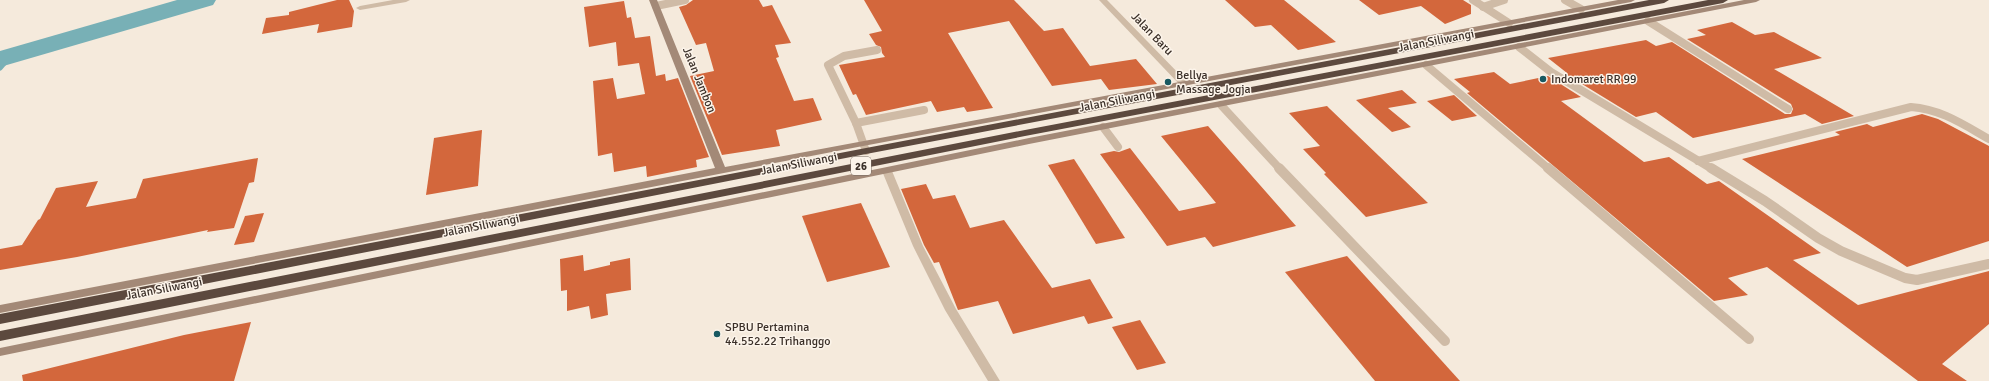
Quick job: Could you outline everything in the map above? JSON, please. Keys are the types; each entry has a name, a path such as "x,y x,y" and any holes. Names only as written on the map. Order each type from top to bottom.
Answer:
{"highway":[{"name":"Jalan Siliwangi","path":"0,319 864,147 1664,0"},
{"name":"Jalan Siliwangi","path":"0,336 1628,21 1723,0"}],"street":[{"path":"360,8 406,0"},
{"name":"Jalan Baru","path":"1103,0 1184,84"},
{"path":"0,309 721,170 864,147 1184,84 1631,0"},
{"path":"0,352 887,171 1027,137 1104,127 1519,47 1628,21 1648,21 1756,0"},
{"name":"Jalan Jambon","path":"654,3 721,170"},
{"path":"887,171 921,252 951,310 994,381"}],"lane":[{"path":"654,3 685,0"},
{"path":"1473,0 1509,23"},
{"path":"1483,7 1504,0"},
{"path":"1565,0 1581,9"},
{"path":"1648,21 1788,109"},
{"path":"1519,47 1551,72 1765,201 1818,238 1841,251 1905,278 1916,280 1989,264"},
{"path":"864,147 856,123 829,70 828,65 831,61 838,57 878,50"},
{"path":"1426,65 1749,339"},
{"path":"1220,105 1318,210 1445,341"},
{"path":"1698,161 1911,107 1925,107 1937,111 1989,139"},
{"path":"856,123 924,110"},
{"path":"1104,127 1118,147"}],"building":[{"path":"337,0 349,0 354,11 352,27 317,33 319,24 262,34 266,18 289,15 289,12"},
{"path":"693,0 759,0 763,7 772,5 791,43 775,45 779,57 776,58 794,101 813,98 822,120 776,130 780,146 722,155 690,76 714,71 706,43 696,45 679,7 686,5"},
{"path":"864,0 1014,0 1044,31 1063,28 1090,66 1136,59 1157,84 1109,90 1101,79 1052,86 1009,21 948,33 993,108 967,112 964,107 937,112 931,101 866,115 856,94 853,95 839,65 885,57 882,53 881,47 876,45 869,34 882,31"},
{"path":"1225,0 1284,0 1336,42 1298,50 1271,25 1255,27"},
{"path":"1359,0 1463,0 1471,5 1471,14 1445,24 1421,6 1379,15"},
{"path":"624,1 627,18 631,17 635,38 650,36 656,76 665,74 666,81 678,78 709,157 696,160 697,167 647,177 646,166 614,172 612,153 598,156 593,81 613,78 617,99 645,94 639,63 618,66 616,42 589,47 584,7"},
{"path":"1732,22 1755,35 1774,32 1822,58 1774,69 1854,116 1822,124 1805,114 1693,138 1656,112 1636,117 1564,73 1567,73 1548,58 1646,40 1656,46 1672,42 1785,114 1791,114 1793,109 1791,104 1687,39 1706,35 1697,30"},
{"path":"1494,72 1510,84 1548,76 1581,97 1561,101 1644,162 1669,157 1707,184 1719,181 1821,253 1793,260 1858,305 1989,271 1989,324 1942,364 1967,381 1918,381 1767,267 1728,278 1748,295 1714,301 1467,93 1470,92 1454,79"},
{"path":"1402,90 1417,103 1388,108 1411,127 1392,132 1356,100"},
{"path":"1454,95 1477,116 1452,121 1427,101"},
{"path":"1327,106 1428,203 1366,217 1324,174 1326,173 1303,149 1320,146 1289,113"},
{"path":"1922,114 1938,119 1989,146 1989,241 1907,267 1742,159 1840,135 1835,132 1867,124 1873,127"},
{"path":"1208,126 1296,226 1213,247 1205,237 1167,246 1100,154 1114,151 1119,152 1130,148 1179,211 1216,203 1161,136"},
{"path":"482,130 478,186 426,195 434,138"},
{"path":"258,158 254,182 249,183 234,228 207,232 208,230 77,257 0,270 0,249 22,245 40,219 56,188 98,181 86,207 136,198 143,179"},
{"path":"1074,159 1125,238 1096,244 1048,165"},
{"path":"926,184 933,199 955,195 970,228 1004,220 1052,288 1090,279 1113,318 1088,324 1084,316 1013,334 998,301 958,310 939,262 934,263 924,245 901,189"},
{"path":"861,203 890,267 827,282 802,216"},
{"path":"264,213 254,242 234,245 245,216"},
{"path":"583,255 584,271 610,265 610,262 630,258 631,290 606,294 608,315 591,319 589,306 567,311 567,290 561,291 560,259"},
{"path":"1347,256 1460,381 1375,381 1285,272"},
{"path":"1140,320 1166,363 1137,370 1112,327"},
{"path":"251,322 234,381 23,381 22,375 184,335"}],"waterway":[{"path":"0,59 204,0"},
{"path":"0,68 7,60"}],"place":[{"name":"Indomaret RR 99","path":"1543,79"},
{"name":"Bellya Massage Jogja","path":"1168,82"},
{"name":"SPBU Pertamina 44.552.22 Trihanggo","path":"717,334"}]}
